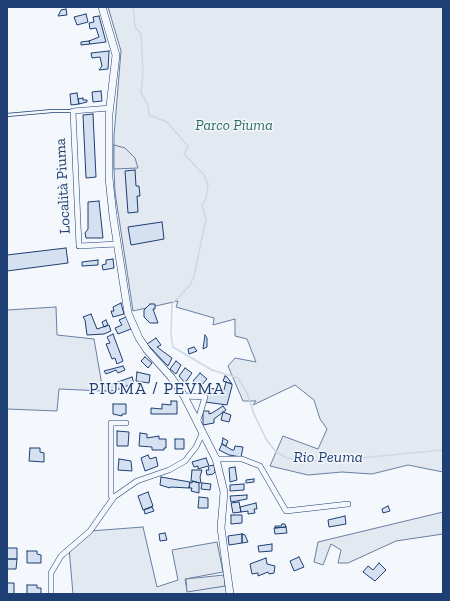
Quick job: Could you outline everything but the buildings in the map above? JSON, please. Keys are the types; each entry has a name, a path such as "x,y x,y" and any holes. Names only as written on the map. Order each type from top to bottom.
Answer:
{"street":[{"path":"102,7 116,55 110,108 109,178 117,244 128,313 139,338 184,396 216,459 224,492 221,528 230,594"},
{"path":"72,111 110,108"},
{"name":"Località Piuma","path":"72,111 79,246 117,244"},
{"path":"184,396 205,397 197,423"},
{"path":"114,497 111,496 111,423 126,423"},
{"path":"51,594 51,573 60,556 90,530 114,497 137,481 170,470 186,461 196,447 202,434"},
{"path":"216,459 242,459 260,466 286,510 348,504"}],"lane":[{"path":"7,115 52,110 72,111"}],"green space":[{"name":"Parco Piuma","path":"108,7 443,7 443,472 408,465 372,474 342,472 308,475 270,466 283,436 318,449 327,429 320,419 314,400 295,385 253,405 256,401 243,401 228,366 235,358 256,362 247,339 235,336 235,319 213,325 214,318 176,307 178,301 133,311 115,192 114,136 121,51"},
{"path":"56,307 57,335 94,339 103,391 59,389 57,411 7,409 7,310"},
{"path":"443,512 443,534 396,541 348,563 338,563 341,550 331,544 323,565 314,562 318,542"},
{"path":"143,527 157,587 178,580 172,550 217,542 223,572 185,579 187,591 225,586 229,587 230,594 73,594 69,548 90,531"}],"shaded area":[{"path":"114,145 125,148 135,158 138,168 114,169"},
{"path":"224,575 225,586 187,592 186,579"}],"waterway":[{"name":"Rio Peuma","path":"133,7 135,27 141,34 143,73 141,93 148,105 149,115 167,122 188,146 184,154 204,175 208,185 206,198 202,205 206,219 194,276 190,285 172,304 171,335 173,347 212,370 238,378 247,393 254,414 266,439 275,451 287,458 304,461 339,460 443,450"}],"district":[{"name":"PIUMA / PEVMA","path":"157,389"}]}
